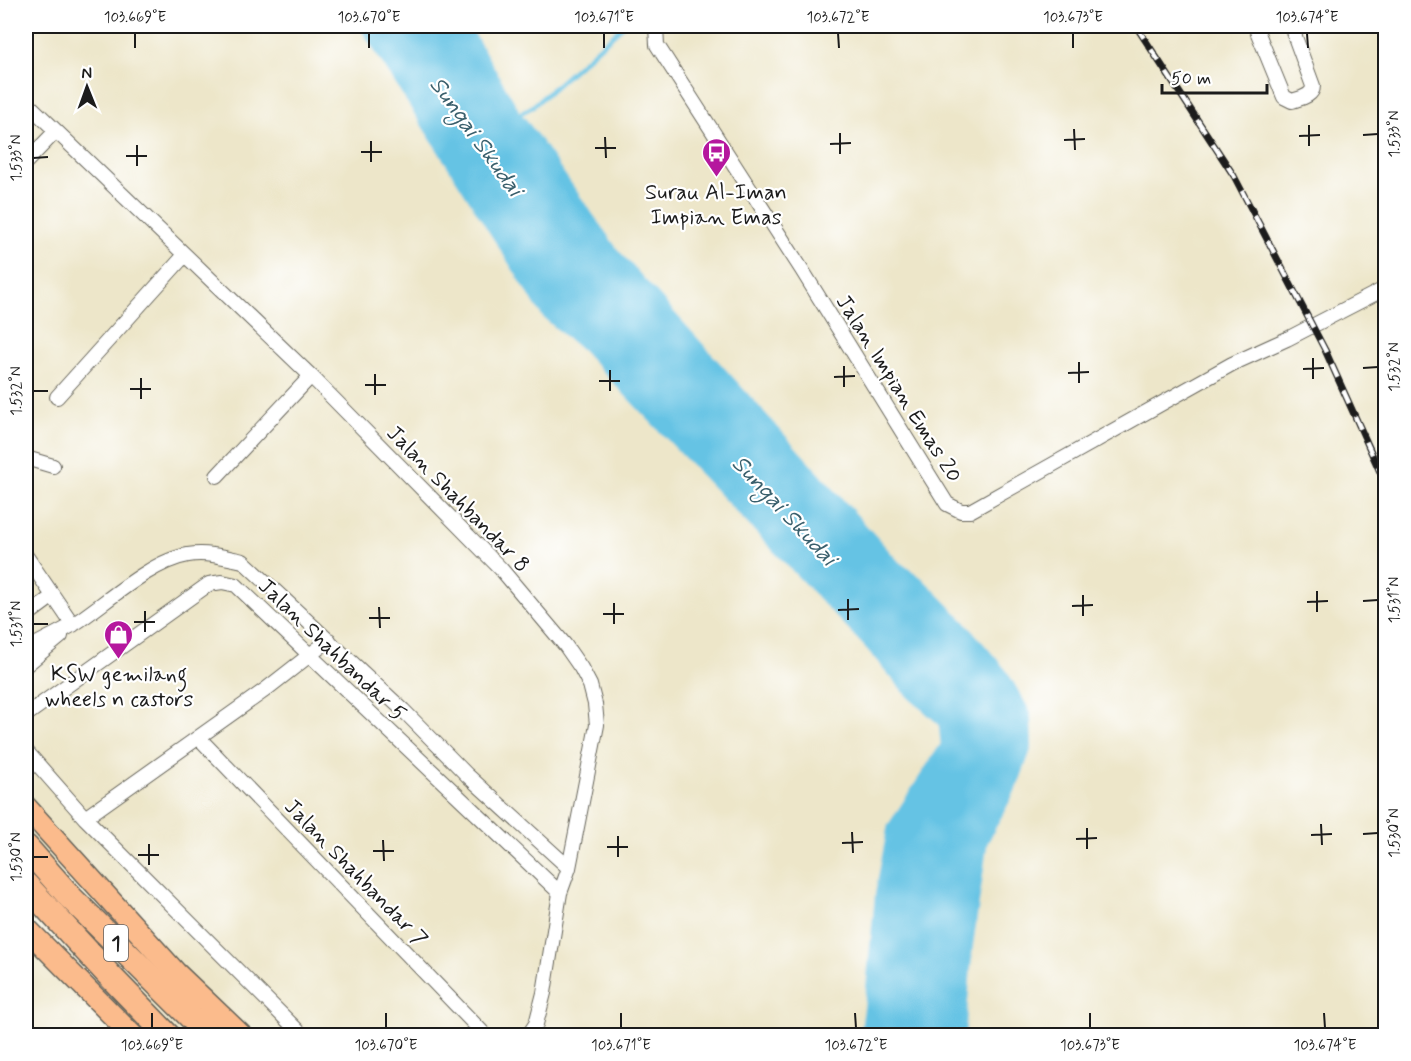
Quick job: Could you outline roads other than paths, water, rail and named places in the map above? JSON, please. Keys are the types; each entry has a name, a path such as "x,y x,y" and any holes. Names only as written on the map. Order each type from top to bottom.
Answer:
{"highway":[{"name":"1","path":"26,847 71,898 210,1035"},
{"name":"1","path":"26,885 168,1035"}],"main road":[{"path":"26,807 176,973 242,1035"},
{"path":"26,820 57,842"},
{"path":"26,928 133,1035"}],"street":[{"name":"Jalan Impian Emas 20","path":"656,26 657,45 802,270 947,504 954,508 970,511 1232,364 1296,335 1386,288"},
{"path":"1255,26 1284,97 1292,101 1310,94 1313,86 1291,26"},
{"name":"Jalan Shahbandar 8","path":"26,102 311,376 501,569 565,645 590,685 596,705 597,725 569,868 560,893 544,993 536,1024 528,1035"},
{"path":"26,162 56,131"},
{"path":"57,397 184,256"},
{"path":"217,476 311,376"},
{"path":"26,458 53,466"},
{"path":"26,650 73,625 150,571 174,559 201,554 243,561 403,710 467,776 569,868"},
{"path":"26,556 73,625"},
{"name":"Jalan Shahbandar 5","path":"26,715 209,584 222,582 236,585 560,893"},
{"path":"26,616 53,596"},
{"path":"26,665 73,625"},
{"path":"85,818 199,738 329,640"},
{"name":"Jalan Shahbandar 7","path":"199,738 486,1035"},
{"path":"26,751 85,818 303,1035"}],"water":[{"name":"Sungai Skudai","path":"374,26 455,26 506,113 608,258 891,572 914,588 955,630 996,678 1018,716 1019,745 1006,781 975,839 960,945 952,1035 873,1035 888,895 900,830 954,747 951,718 918,689 875,639 591,341 553,309"}],"waterway":[{"name":"Sungai Skudai","path":"374,26 553,309 591,341 875,639 918,689 951,718 954,747 900,830 888,895 873,1036"},
{"path":"455,26 506,113"},
{"path":"504,122 532,107 623,26"},
{"path":"515,126 608,258 891,572 914,588 955,630 996,678 1018,716 1019,745 1006,781 975,839 960,945 952,1036"}],"railway":[{"path":"1136,26 1234,176 1325,350 1386,485"}],"place":[{"name":"Surau Al-Iman Impian Emas","path":"716,178"},
{"name":"KSW gemilang wheels n castors","path":"119,660"}]}
